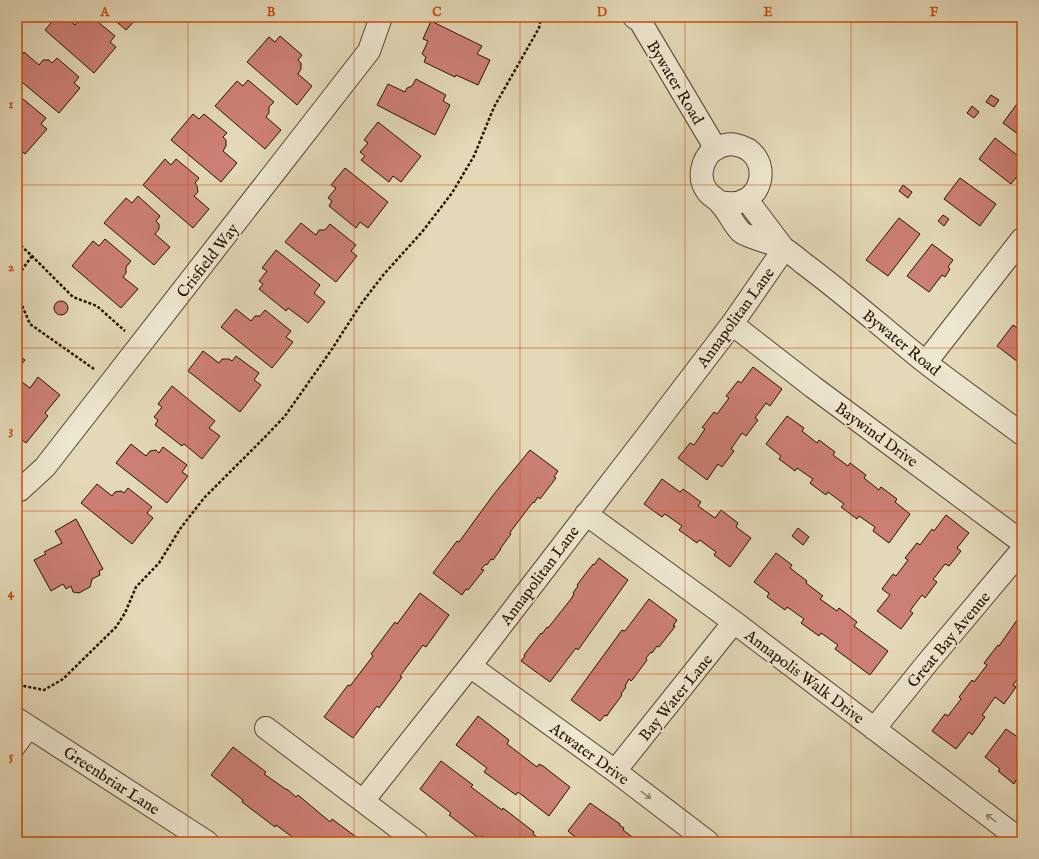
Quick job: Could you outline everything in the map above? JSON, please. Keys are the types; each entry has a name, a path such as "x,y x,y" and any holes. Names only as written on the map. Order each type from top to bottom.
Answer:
{"street":[{"name":"Crisfield Way","path":"17,490 20,490 45,467 369,51 381,17"},
{"name":"Bywater Road","path":"634,17 640,21 716,149"},
{"path":"735,144 745,148 753,154 759,163 761,173 759,184 754,193 746,200 729,204 720,202 712,197 706,190 702,181 703,162 708,155 716,149 725,145 735,144"},
{"name":"Bywater Road","path":"746,200 784,249"},
{"name":"Bywater Road","path":"720,202 742,233 784,249 819,274 926,362 1022,434"},
{"path":"926,362 1022,239"},
{"name":"Annapolitan Lane","path":"363,801 470,666 732,324 784,249"},
{"name":"Baywind Drive","path":"732,324 813,387 1022,542"},
{"name":"Annapolis Walk Drive","path":"586,514 734,622 1022,841"},
{"name":"Great Bay Avenue","path":"874,729 1022,550"},
{"name":"Bay Water Lane","path":"615,771 734,622"},
{"name":"Atwater Drive","path":"470,666 615,771 708,842"},
{"name":"Greenbriar Lane","path":"25,724 207,842"},
{"path":"266,728 417,842"}],"lane":[{"path":"17,752 25,724"}],"path":[{"path":"17,678 24,686 44,690 63,679 116,627 125,613 136,587 159,563 180,529 204,498 284,416 361,304 384,274 422,232 452,193 474,156 494,107 539,28 541,17"},
{"path":"17,242 73,297 97,306 141,345"},
{"path":"32,256 19,274 18,296 30,324 112,382"}],"building":[{"path":"56,17 66,17 75,25 79,20 88,22 92,17 115,36 110,42 116,47 94,73 45,30"},
{"path":"111,17 138,17 126,30"},
{"path":"475,17 493,17 491,22"},
{"path":"431,21 482,46 477,54 490,60 478,85 456,75 455,77 424,62 426,57 422,54 428,41 423,39"},
{"path":"280,36 302,55 298,60 301,63 301,69 298,74 312,86 297,105 247,62 269,37 275,42"},
{"path":"24,52 39,65 43,60 49,60 52,63 57,58 79,77 74,83 80,88 59,113 17,78 17,61"},
{"path":"416,79 446,95 443,101 450,105 435,135 377,105 388,84 405,92 407,88 412,86"},
{"path":"248,80 274,102 269,107 269,113 266,117 281,130 265,149 215,106 237,81 243,86"},
{"path":"991,95 999,100 994,107 986,102"},
{"path":"1022,97 1022,137 1003,123"},
{"path":"23,99 46,118 41,124 47,129 25,154 17,147 17,102 19,104"},
{"path":"972,106 979,112 974,118 967,113"},
{"path":"193,114 199,119 204,114 227,133 223,137 226,140 226,146 223,151 237,163 221,182 171,140"},
{"path":"378,122 421,156 401,182 393,176 389,182 361,160 365,156 360,152 368,143 364,140"},
{"path":"995,138 1022,159 1022,170 1011,184 979,159"},
{"path":"165,159 171,165 176,159 199,178 195,183 198,192 194,196 209,209 193,228 143,185"},
{"path":"345,168 388,202 368,228 360,222 356,228 329,206 332,201 328,198 336,188 331,185"},
{"path":"960,178 996,204 980,226 944,199"},
{"path":"903,185 912,192 908,198 899,191"},
{"path":"138,196 160,216 156,221 159,224 159,229 155,234 170,247 154,265 104,223 126,198 132,203"},
{"path":"943,215 949,219 944,226 938,221"},
{"path":"899,218 920,234 888,276 866,260"},
{"path":"301,223 316,235 319,230 325,230 330,224 356,245 351,251 357,256 336,282 285,242"},
{"path":"105,239 131,261 126,267 126,273 123,277 138,289 121,308 72,266 93,241 99,246"},
{"path":"932,244 953,260 948,267 950,269 945,277 942,275 929,292 907,276"},
{"path":"276,250 320,285 314,293 325,302 308,323 288,308 286,311 259,289 263,284 259,281 267,271 262,268"},
{"path":"61,301 66,303 68,308 66,313 61,315 56,313 54,308 56,303"},
{"path":"236,309 251,321 255,316 260,316 265,310 291,331 286,337 293,342 272,368 221,327"},
{"path":"1013,325 1022,331 1022,365 997,346"},
{"path":"203,351 219,363 222,359 229,359 232,361 236,356 259,373 254,380 261,385 240,412 188,371"},
{"path":"17,354 25,360 17,370"},
{"path":"753,367 782,389 770,406 766,403 755,418 758,420 746,436 742,433 731,449 734,451 722,467 718,464 707,480 678,458 690,443 694,445 705,429 702,427 714,412 717,414 729,398 726,396 738,381 741,383"},
{"path":"38,377 60,395 45,413 48,416 26,443 21,439 18,442 17,389 22,382 30,388"},
{"path":"172,386 215,421 209,428 220,436 202,459 184,444 182,446 155,425 158,420 154,417 162,407 158,404"},
{"path":"787,416 804,428 802,431 817,443 819,440 835,452 833,455 848,466 850,463 866,475 864,478 879,490 881,487 897,499 895,502 910,514 889,543 873,531 875,527 859,516 857,519 841,507 844,504 828,492 826,495 811,484 810,483 813,479 797,468 795,471 779,459 781,456 766,444"},
{"path":"131,444 146,456 150,451 156,450 159,453 163,447 187,465 182,472 188,476 167,503 116,463"},
{"path":"530,450 558,471 554,477 556,478 540,499 538,497 534,503 533,502 511,531 511,534 493,560 491,559 487,565 486,564 481,569 484,570 468,590 466,589 462,595 433,573 457,541 459,542 494,494"},
{"path":"662,479 680,492 683,489 701,502 698,506 715,518 721,510 738,523 736,527 751,538 730,567 714,555 716,552 701,541 699,540 697,543 679,530 682,526 665,514 662,517 644,504"},
{"path":"97,484 112,496 115,492 121,491 124,493 128,488 152,507 147,513 153,518 132,544 81,503"},
{"path":"946,515 969,533 957,548 961,551 949,566 945,564 933,579 937,582 925,598 922,595 912,608 910,611 913,613 901,629 877,611 890,595 882,589 893,574 896,576 908,560 905,558 917,543 920,545 932,529 934,531"},
{"path":"76,519 103,569 99,571 100,575 92,579 90,587 79,593 73,592 71,586 66,589 63,584 51,591 34,560 46,554 44,552 62,543 55,531"},
{"path":"798,528 809,537 803,545 792,536"},
{"path":"776,553 792,565 790,568 823,596 820,599 837,611 839,608 857,622 854,626 888,651 870,675 835,649 838,645 821,633 819,636 801,623 804,619 787,607 785,610 767,597 769,593 754,582"},
{"path":"599,558 628,580 578,650 576,648 550,682 521,661 541,633 542,634 547,627 548,628 571,599 578,586 577,585"},
{"path":"420,593 449,615 426,647 423,645 379,708 377,706 353,738 324,717 348,685 350,686 373,656 371,654 395,622 397,624"},
{"path":"649,599 677,620 673,626 675,626 659,647 657,646 646,658 647,660 633,679 631,681 629,679 621,694 622,695 607,716 605,715 600,721 571,700 622,630 625,631"},
{"path":"1022,613 1022,673 1013,685 1016,687 1004,704 995,697 982,715 985,717 972,735 969,732 956,749 932,731 945,714 948,716 961,699 959,697 972,680 974,682 987,665 984,663 998,645 999,646"},
{"path":"478,716 509,740 507,744 537,767 539,764 543,766 570,787 549,816 518,792 516,795 484,772 487,768 456,745"},
{"path":"1006,729 1022,740 1020,744 1022,745 1022,784 1016,780 1014,784 998,771 1000,769 985,757"},
{"path":"233,747 266,772 264,774 287,789 296,797 298,795 330,822 332,819 363,842 299,842 276,825 275,827 242,802 243,800 211,775"},
{"path":"441,761 473,785 471,787 502,810 503,808 534,832 533,834 544,842 490,842 482,836 480,839 449,815 451,813 420,789"},
{"path":"590,803 620,824 619,825 624,828 623,830 639,842 583,842 570,833 568,831"}]}
